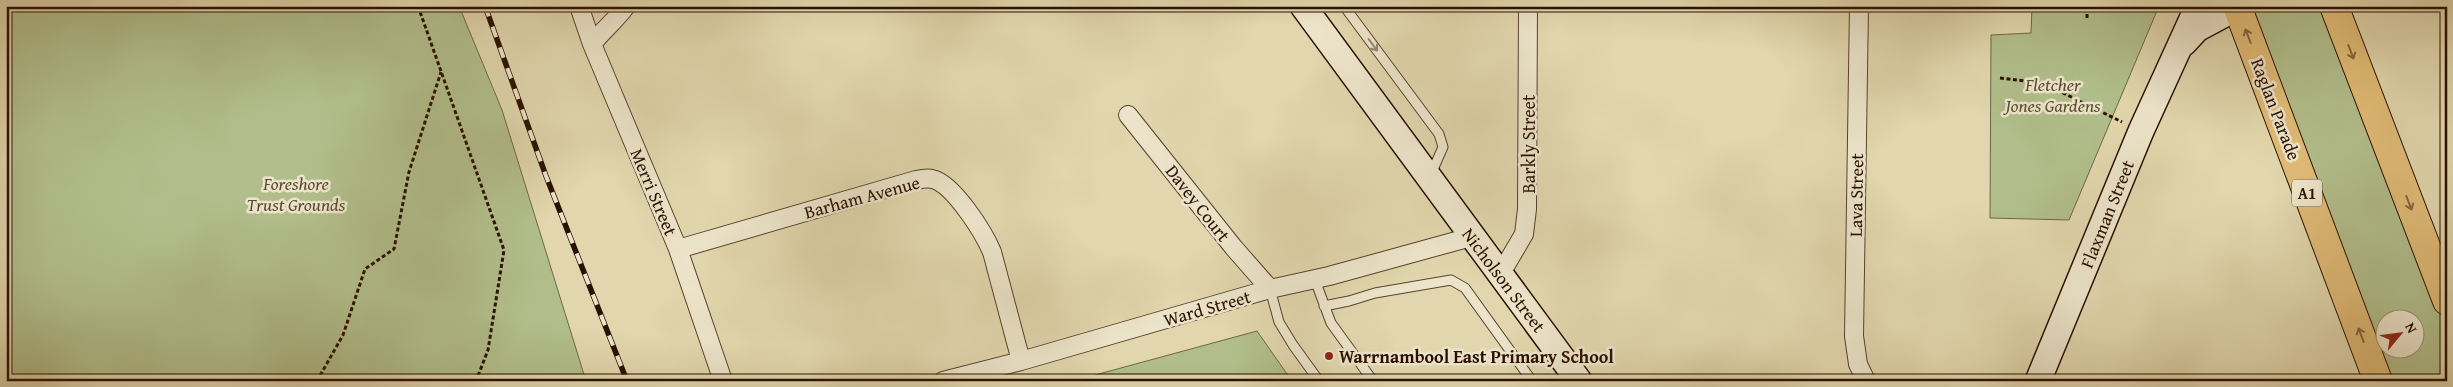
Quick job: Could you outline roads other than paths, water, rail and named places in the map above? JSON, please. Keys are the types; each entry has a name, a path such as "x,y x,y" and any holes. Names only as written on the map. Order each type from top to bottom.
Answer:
{"highway":[{"path":"2334,6 2442,274 2447,301"},
{"name":"Raglan Parade","path":"2238,7 2378,381"}],"street":[{"name":"Merri Street","path":"579,6 592,44 678,249 723,381"},
{"path":"592,44 601,32 615,21 626,6"},
{"name":"Nicholson Street","path":"1303,6 1471,237 1579,381"},
{"name":"Barkly Street","path":"1500,275 1524,234 1527,209 1528,6"},
{"name":"Lava Street","path":"1858,6 1854,336 1858,364 1866,381"},
{"name":"Flaxman Street","path":"2038,381 2141,131 2178,48 2197,29 2196,13 2238,7"},
{"name":"Davey Court","path":"1128,115 1270,290"},
{"name":"Barham Avenue","path":"678,249 916,180 933,179 947,187 986,238 992,252 1022,361"},
{"name":"Ward Street","path":"943,381 1022,361 1270,290 1315,280 1471,237"}],"lane":[{"path":"1344,6 1439,134 1443,147 1429,179"},
{"path":"1315,280 1331,323 1373,381"},
{"path":"1324,306 1375,293 1451,280 1464,288 1532,381"},
{"path":"1270,290 1279,322 1293,346 1319,381"}],"railway":[{"path":"485,6 546,176 627,381"}],"place":[{"name":"Warrnambool East Primary School","path":"1329,356"}],"park label":[{"name":"Fletcher Jones Gardens","path":"2053,94"},
{"name":"Foreshore Trust Grounds","path":"296,193"}]}
